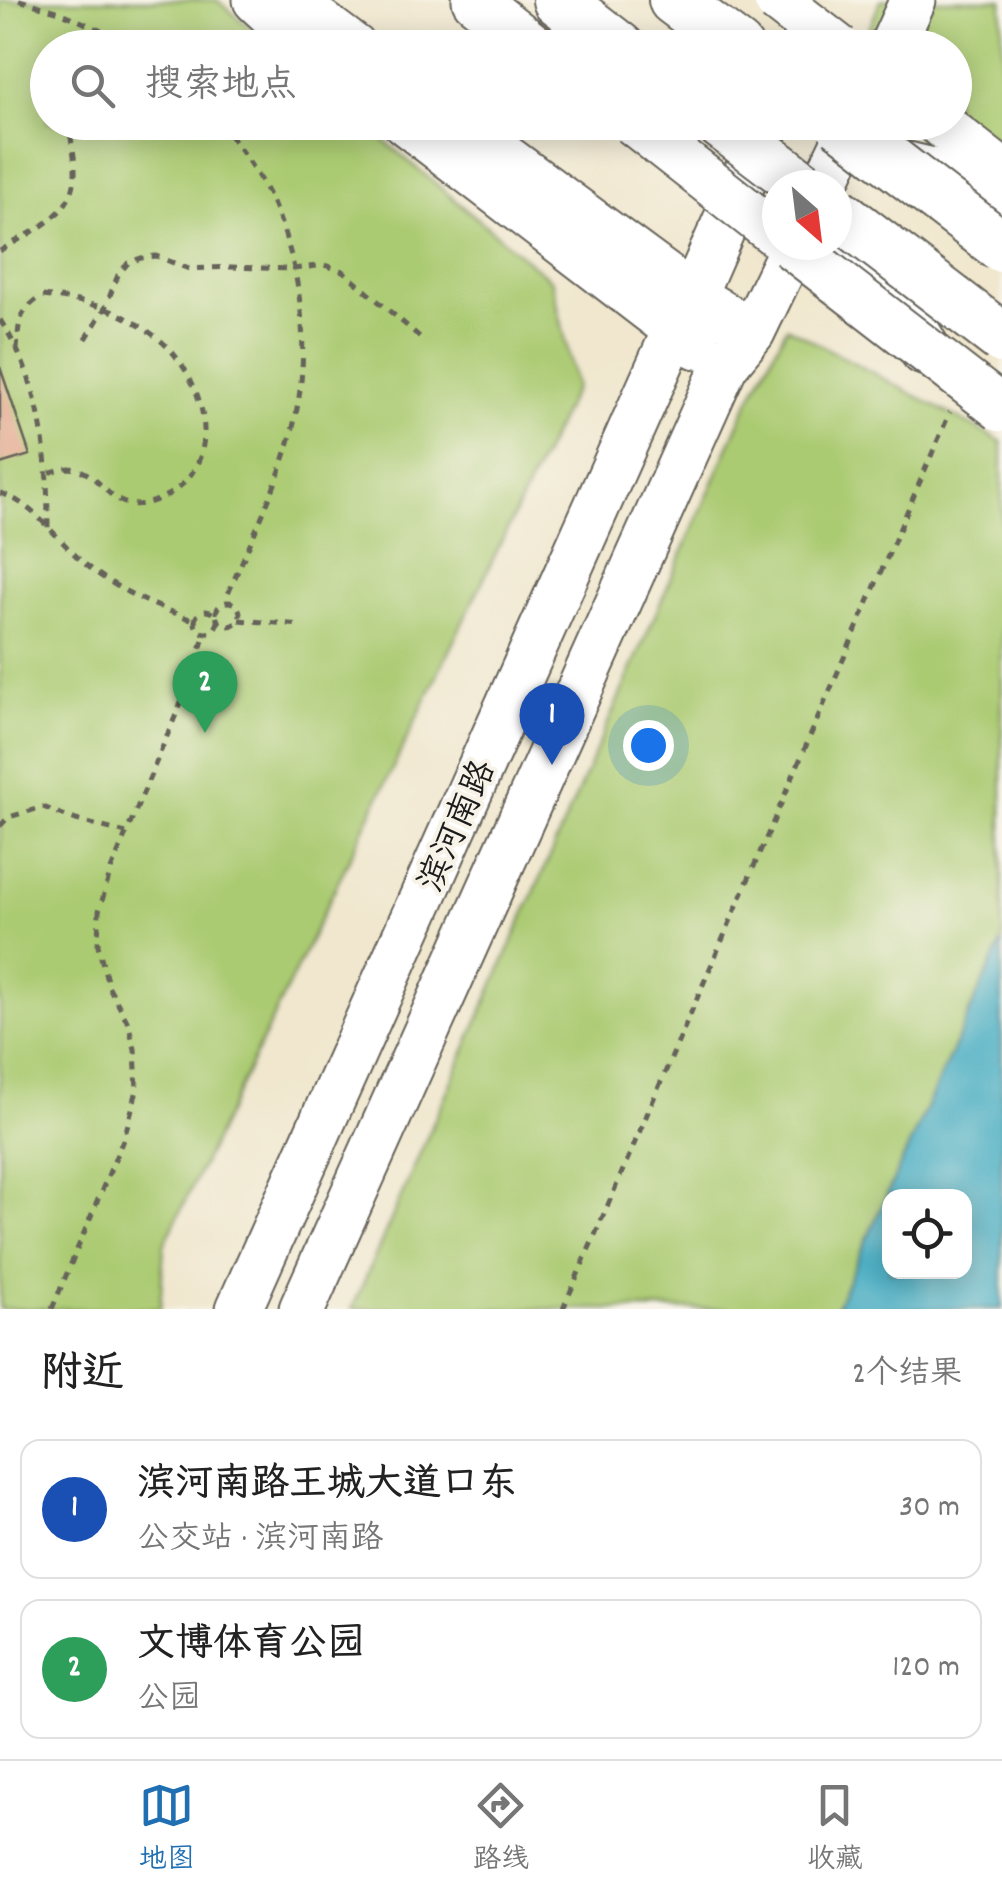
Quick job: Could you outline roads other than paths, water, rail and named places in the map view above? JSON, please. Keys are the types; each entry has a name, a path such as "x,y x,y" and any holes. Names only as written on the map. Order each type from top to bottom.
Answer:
{"highway":[{"path":"558,0 597,30"},
{"path":"674,0 714,30"},
{"path":"743,140 782,170"},
{"path":"864,140 1002,246"},
{"path":"897,165 1002,190"},
{"path":"852,218 1002,338"},
{"path":"852,231 926,350"}],"main road":[{"path":"256,0 288,30"},
{"path":"296,0 330,30"},
{"path":"475,0 513,30"},
{"path":"777,0 816,30"},
{"path":"810,30 822,0"},
{"path":"899,30 913,0"},
{"path":"431,140 739,348"},
{"path":"478,140 684,314"},
{"path":"656,140 762,222"},
{"name":"滨河南路","path":"239,1309 761,140"},
{"path":"844,170 850,140"},
{"path":"961,140 1002,172"},
{"name":"滨河南路","path":"302,1309 739,348 784,260"},
{"path":"811,260 1002,409"}],"water":[{"path":"1002,941 1002,1309 835,1309 882,1205 882,1279 972,1279 972,1189 889,1189"}],"place":[{"name":"文博体育公园","path":"205,733"},
{"name":"滨河南路王城大道口东","path":"552,765"}]}
